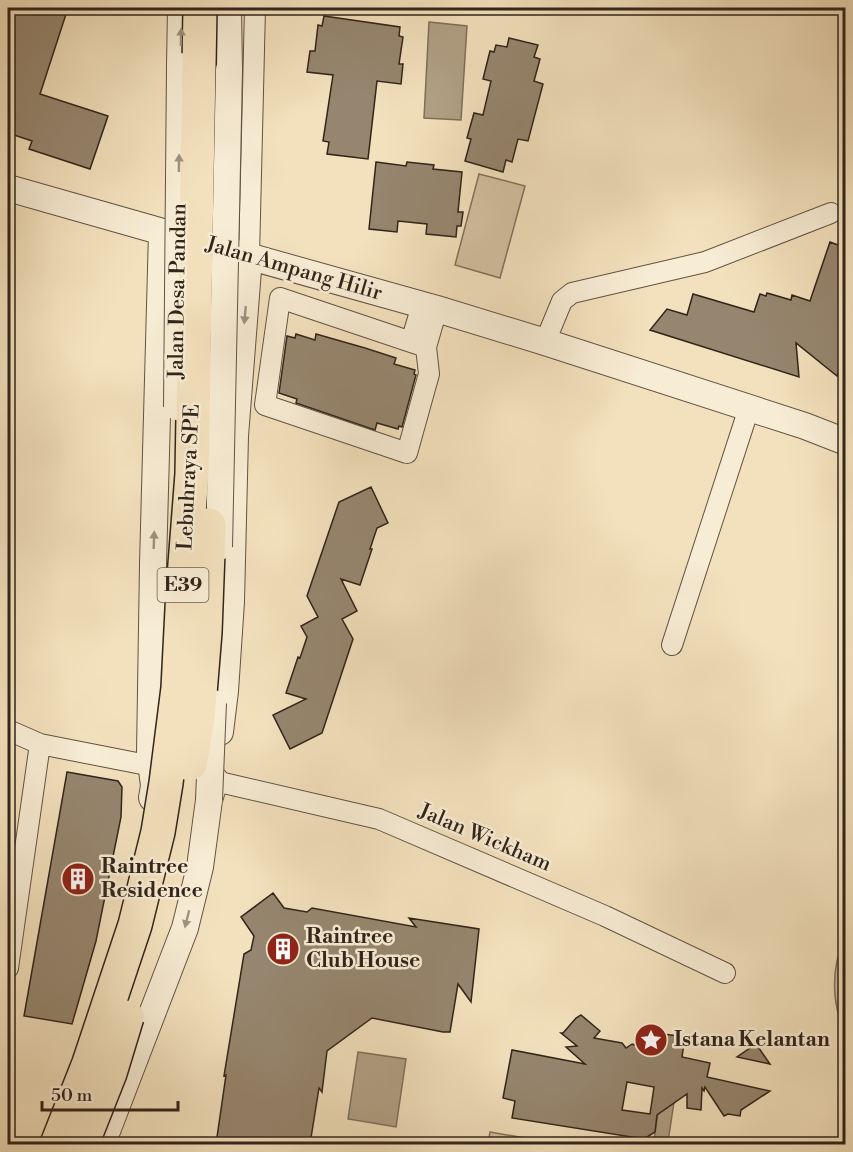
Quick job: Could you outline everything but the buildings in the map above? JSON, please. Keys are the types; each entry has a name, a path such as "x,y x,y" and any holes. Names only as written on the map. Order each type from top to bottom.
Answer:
{"highway":[{"name":"Lebuhraya SPE","path":"57,1144 89,1063 135,925 158,832 178,688 192,474 200,8"},
{"name":"Lebuhraya SPE","path":"82,1144 110,1072 164,888 178,835 198,718 205,633 213,393 219,8"}],"street":[{"name":"Jalan Desa Pandan","path":"45,1144 76,1073 120,944 140,866 153,776 161,765 176,520 181,8"},
{"path":"212,790 229,70 228,8"},
{"path":"102,1144 185,928 200,867 212,790 225,691 231,602 235,436 249,257 255,8"},
{"name":"Jalan Ampang Hilir","path":"8,188 430,307 805,426 846,442"},
{"path":"545,342 562,301 572,293 705,262 831,213"},
{"path":"8,730 40,744 153,776 150,753 153,564 162,232"},
{"path":"418,345 280,298 265,405 407,453 429,374 418,345 430,307"},
{"path":"672,645 749,408"},
{"path":"8,968 40,744"},
{"name":"Jalan Wickham","path":"212,790 379,819 604,916 725,973"}],"shaded area":[{"path":"429,22 467,26 461,120 424,118"},
{"path":"479,174 525,186 500,278 455,265"},
{"path":"845,938 845,1031 837,1009 834,985 837,961"},
{"path":"358,1052 406,1059 396,1127 348,1119"},
{"path":"660,1100 674,1102 668,1142 654,1140"},
{"path":"490,1132 560,1144 488,1144"}],"place":[{"name":"Raintree Residence","path":"78,879"},
{"name":"Raintree Club House","path":"283,949"},
{"name":"Istana Kelantan","path":"651,1040"}]}
